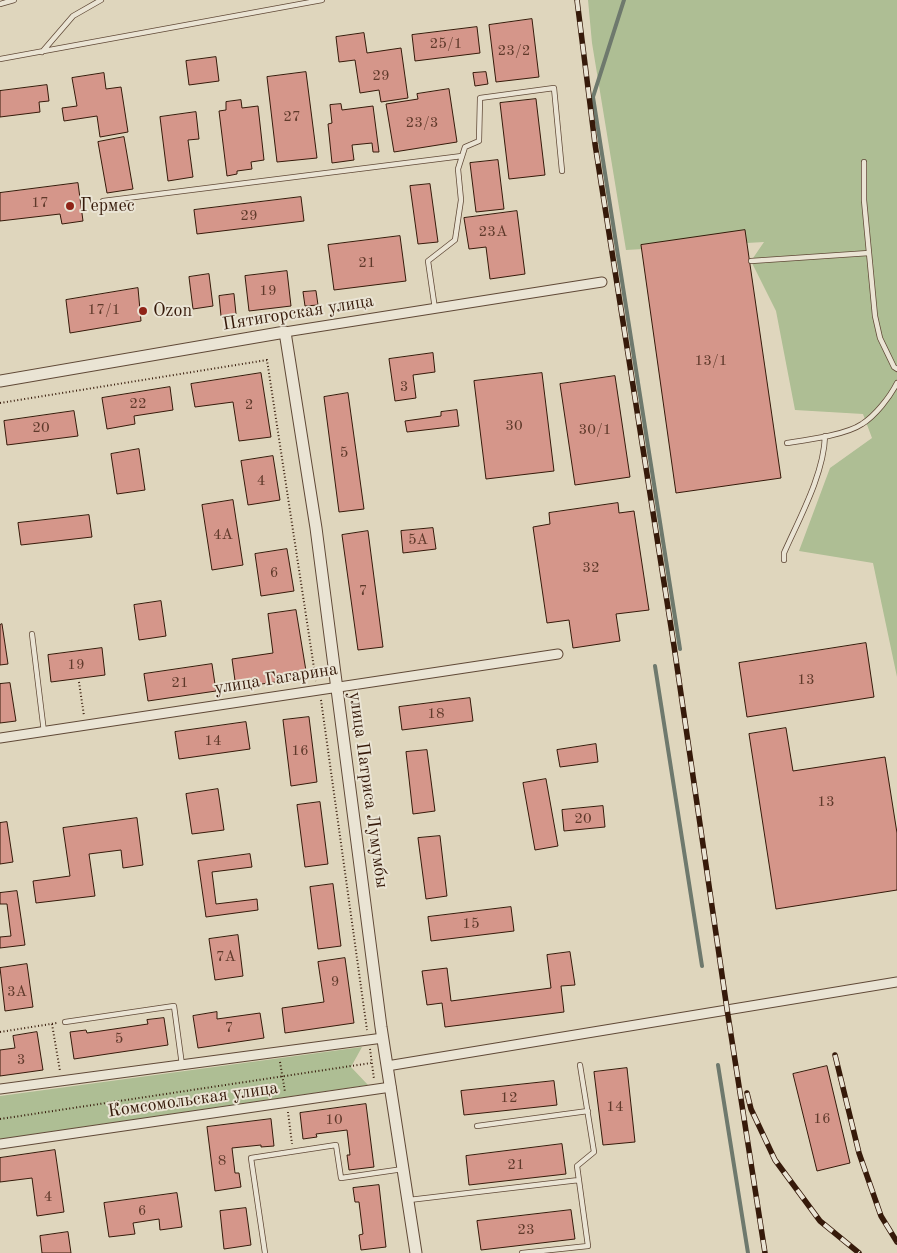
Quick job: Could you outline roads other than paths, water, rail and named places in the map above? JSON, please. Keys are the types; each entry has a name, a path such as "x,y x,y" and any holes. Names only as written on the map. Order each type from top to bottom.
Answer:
{"street":[{"name":"Пятигорская улица","path":"0,381 285,332 602,282"},
{"name":"улица Патриса Лумумбы","path":"285,332 316,528 383,1038 416,1253"},
{"name":"улица Гагарина","path":"0,738 558,654"},
{"path":"387,1066 897,982"},
{"name":"Комсомольская улица","path":"0,1089 383,1038"},
{"name":"Комсомольская улица","path":"0,1144 391,1087"}],"lane":[{"path":"0,4 14,0"},
{"path":"42,52 73,16 102,0"},
{"path":"0,59 322,0"},
{"path":"435,309 428,261 455,240 461,200 458,169 465,147 479,142 480,98 554,88 562,171"},
{"path":"103,201 462,156"},
{"path":"864,162 864,200 874,308 880,338 894,367 897,369"},
{"path":"751,262 869,253"},
{"path":"787,443 825,436 862,425 890,398 897,383"},
{"path":"784,560 784,553 817,478 824,451 825,436"},
{"path":"32,634 44,732"},
{"path":"66,1022 174,1006 182,1065"},
{"path":"522,1253 588,1246 577,1166 594,1152 580,1065"},
{"path":"477,1126 588,1111"},
{"path":"265,1253 251,1158 336,1145 341,1178 403,1169"},
{"path":"408,1200 579,1180"}],"waterway":[{"path":"624,0 593,97 680,649"},
{"path":"655,666 702,966"},
{"path":"718,1065 748,1253"}],"railway":[{"path":"577,0 595,144 674,646 765,1253"},
{"path":"835,1055 859,1153 881,1216 897,1242"},
{"path":"747,1093 751,1109 775,1160 820,1221 859,1253"}],"place":[{"name":"Гермес","path":"70,206"},
{"name":"Ozon","path":"143,311"}]}
